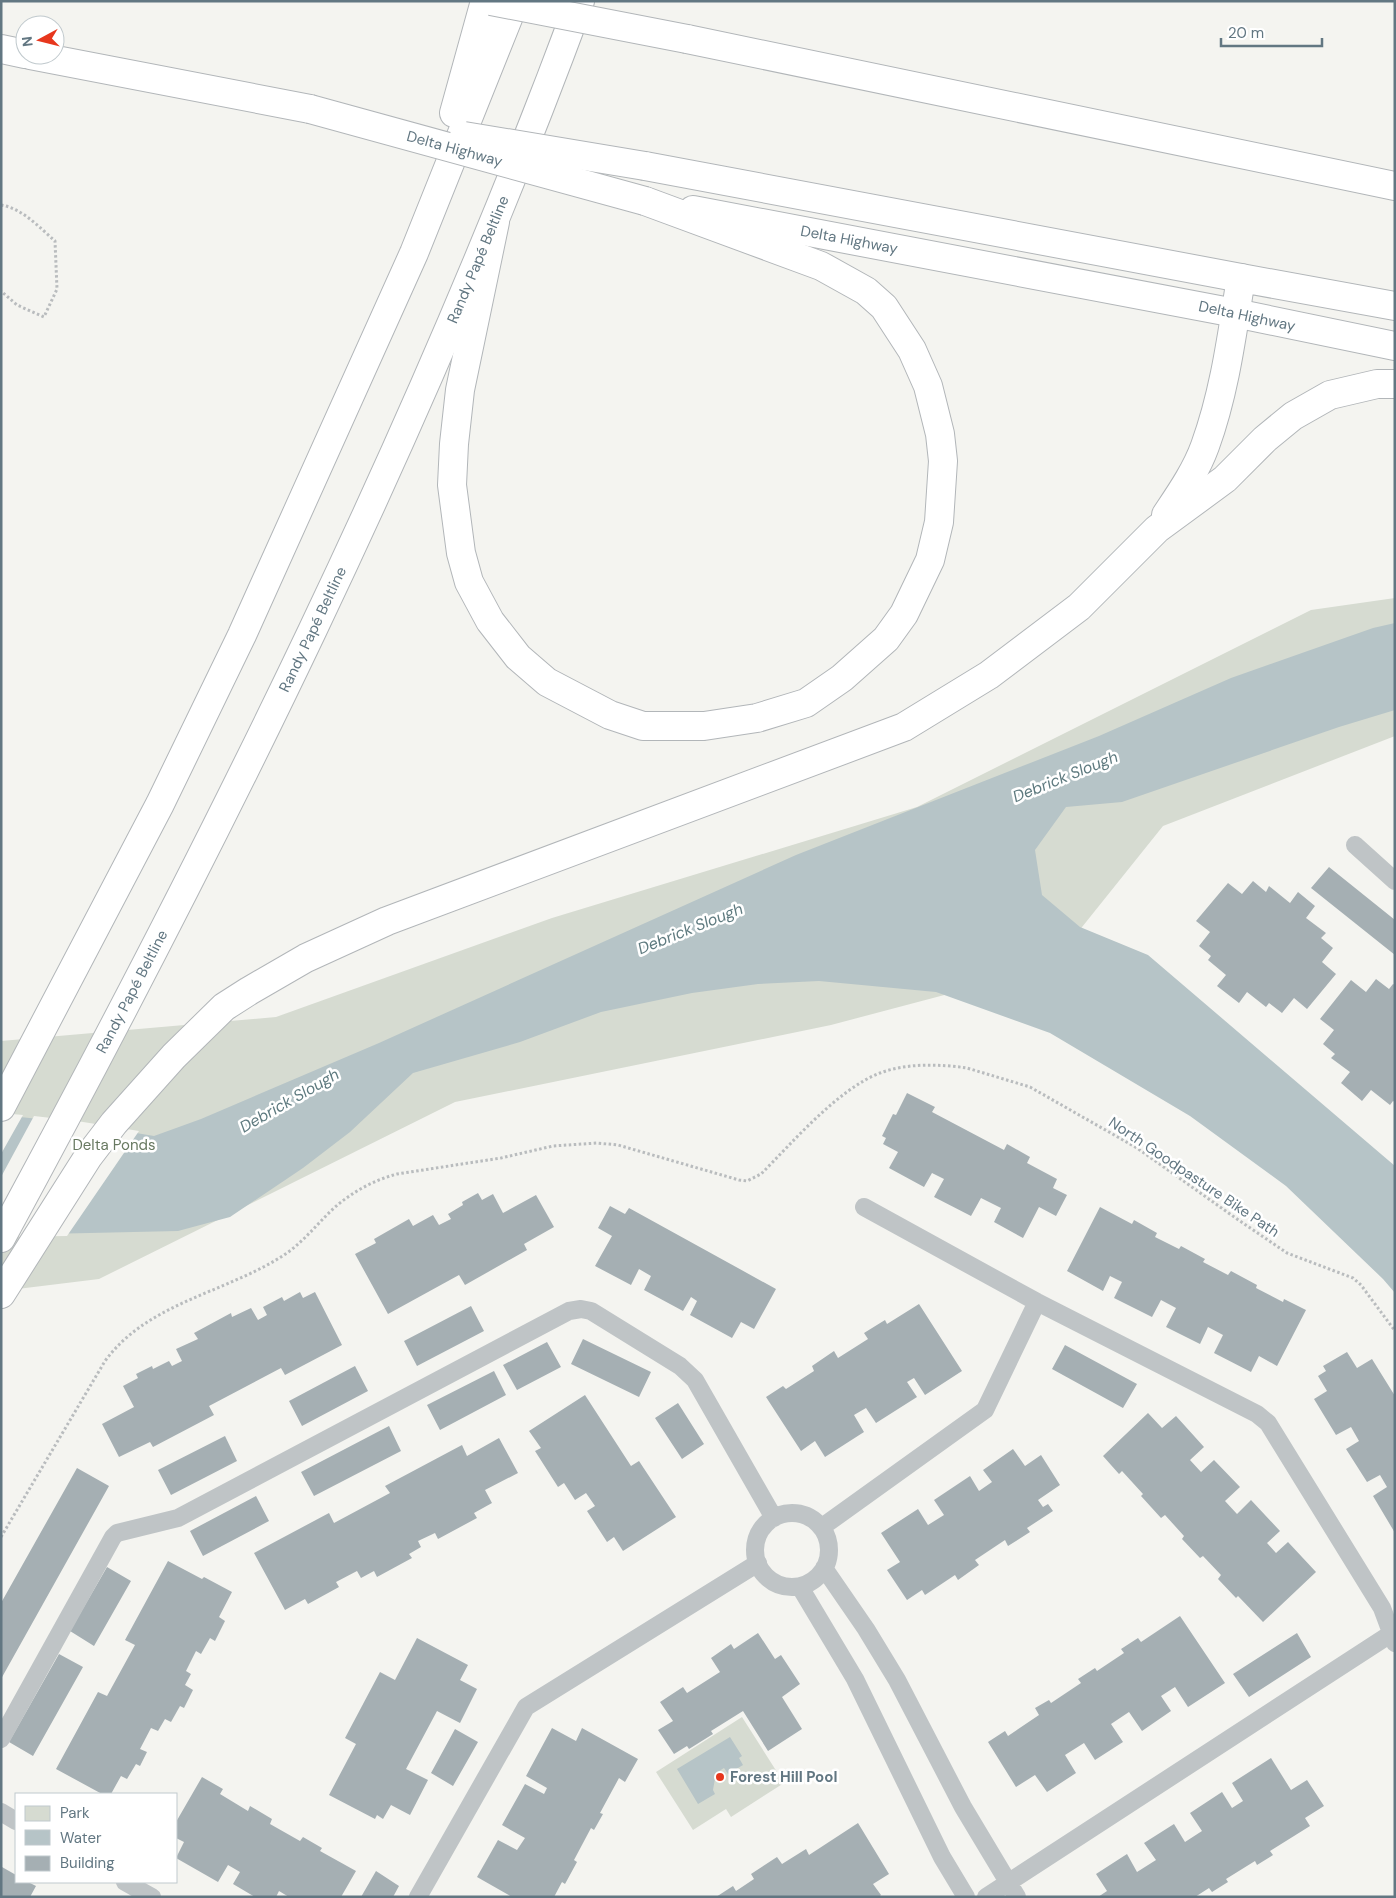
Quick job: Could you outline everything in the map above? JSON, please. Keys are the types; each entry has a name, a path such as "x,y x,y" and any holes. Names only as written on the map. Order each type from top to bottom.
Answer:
{"highway":[{"path":"414,253 485,1"},
{"path":"491,1 687,39 1395,186"},
{"path":"1,1107 160,804 242,635 414,253 515,1"},
{"name":"Randy Papé Beltline","path":"1,1238 94,1067 206,851 314,624 407,424 495,222 580,1"},
{"path":"1,49 15,52"},
{"name":"Delta Highway","path":"65,62 310,109 644,166 1395,306"},
{"name":"Delta Highway","path":"310,109 645,201 1235,313 1395,346"},
{"path":"495,222 460,390 454,444 452,485 461,553 469,582 490,620 518,657 547,682 610,715 642,726 704,726 757,718 806,703 842,678 886,639 904,614 930,560 939,522 943,462 940,434 928,386 912,350 884,307 866,291 821,266 645,201"},
{"path":"1157,529 1185,487 1205,447 1227,366 1241,278"},
{"path":"1,1294 22,1264 88,1156 114,1123 174,1056 224,1007 298,962 387,921 904,727 989,675 1079,607 1157,529 1225,480 1265,439 1293,416 1330,395 1377,384 1395,384"}],"lane":[{"path":"1355,844 1395,880"},
{"path":"864,1207 1037,1302 1257,1414 1268,1423 1382,1608 1394,1638 1012,1890 986,1897"},
{"path":"822,1527 985,1410 1037,1302"},
{"path":"1,1740 113,1537 117,1533 178,1518 569,1311 581,1309 591,1311 680,1366 695,1380 774,1518"},
{"path":"787,1513 800,1513 812,1518 822,1527 828,1538 830,1551 827,1564 820,1575 810,1583 800,1587 787,1587 775,1583 764,1575 758,1563 755,1550 763,1526 774,1518 787,1513"},
{"path":"418,1897 526,1707 758,1563"},
{"path":"824,1568 866,1629 897,1680 963,1807 1012,1890"},
{"path":"800,1587 855,1679 942,1857 966,1897"},
{"path":"1,1812 15,1820"},
{"path":"127,1883 152,1897"}],"path":[{"path":"1,205 9,206 28,218 55,241 57,289 44,317 17,305 1,291"},
{"name":"North Goodpasture Bike Path","path":"1,1536 115,1346 128,1334 153,1317 283,1255 302,1241 334,1208 362,1188 385,1177 397,1174 501,1158 553,1146 596,1143 618,1145 726,1177 747,1181 761,1174 846,1092 881,1073 908,1066 957,1066 1030,1086 1136,1148 1287,1253 1353,1278 1361,1285 1395,1331"}],"green space":[{"name":"Delta Ponds","path":"1395,598 1395,736 1163,826 1050,967 831,1025 455,1102 99,1279 1,1291 1,1041 276,1017 552,918 917,807 1311,610"},
{"name":"Forest Hill Pool","path":"742,1717 784,1783 731,1817 726,1809 693,1830 656,1772"}],"water":[{"name":"Debrick Slough","path":"1395,623 1395,710 1339,727 1122,802 1066,807 1035,850 1042,895 1080,927 1148,955 1395,1166 1395,1293 1383,1279 1286,1186 1190,1116 1050,1033 936,992 819,981 758,984 692,993 601,1012 520,1042 413,1073 350,1132 303,1168 230,1217 178,1231 1,1235 1,1115 77,1123 154,1136 201,1119 379,1043 796,855 1099,736 1231,678 1373,628"},
{"path":"730,1737 742,1756 739,1758 743,1765 728,1774 724,1768 716,1773 713,1790 715,1794 698,1804 677,1769"}],"pier":[{"path":"1,1113 23,1115 1,1154"},
{"path":"34,1116 139,1131 67,1236 1,1237 1,1177"}],"building":[{"path":"1329,867 1395,920 1395,955 1311,888"},
{"path":"1253,881 1266,892 1269,886 1290,903 1298,892 1315,906 1306,918 1326,933 1321,938 1333,948 1322,962 1336,974 1307,1009 1294,998 1282,1013 1269,1003 1266,1007 1247,992 1239,1003 1217,986 1226,975 1208,960 1211,956 1199,946 1210,932 1196,921 1228,883 1242,894"},
{"path":"1376,979 1389,989 1393,984 1395,985 1395,1102 1393,1101 1390,1105 1371,1090 1362,1101 1341,1083 1350,1072 1331,1058 1335,1054 1323,1044 1334,1030 1320,1019 1351,980 1366,992"},
{"path":"907,1093 935,1107 932,1112 1004,1150 1007,1144 1030,1157 1027,1163 1057,1179 1053,1188 1067,1195 1056,1216 1039,1207 1023,1238 994,1222 1001,1208 981,1198 971,1216 934,1197 944,1179 932,1173 924,1187 889,1168 898,1152 883,1144 886,1138 882,1136 893,1114 896,1115"},
{"path":"478,1193 482,1200 493,1194 503,1213 536,1195 554,1227 524,1244 527,1250 465,1285 459,1275 388,1314 355,1254 376,1243 374,1239 409,1219 413,1226 433,1215 439,1225 451,1219 448,1214 463,1205 462,1202"},
{"path":"610,1206 625,1214 629,1208 776,1289 754,1329 741,1322 732,1338 690,1315 697,1301 691,1297 683,1311 644,1290 651,1276 639,1269 631,1285 595,1266 612,1236 598,1228"},
{"path":"1100,1207 1132,1224 1134,1220 1157,1233 1155,1237 1179,1249 1181,1246 1205,1259 1203,1262 1228,1275 1231,1271 1257,1285 1256,1288 1283,1302 1284,1299 1306,1310 1277,1366 1259,1356 1251,1372 1214,1353 1223,1335 1208,1327 1200,1344 1166,1327 1176,1308 1161,1300 1152,1317 1114,1298 1122,1282 1110,1276 1103,1291 1067,1271"},
{"path":"300,1292 303,1298 315,1292 342,1345 285,1375 281,1368 209,1406 214,1415 153,1447 150,1442 119,1457 102,1424 134,1407 123,1386 138,1378 136,1374 152,1366 153,1369 169,1361 172,1366 182,1361 176,1349 198,1339 194,1333 231,1313 232,1317 251,1308 258,1320 267,1315 263,1307 282,1297 284,1301"},
{"path":"919,1304 962,1371 925,1395 914,1378 907,1382 917,1397 876,1423 866,1408 854,1415 864,1432 825,1457 815,1441 801,1451 766,1397 783,1386 786,1389 814,1371 812,1366 834,1351 838,1358 868,1339 864,1333 885,1320 887,1324"},
{"path":"471,1306 484,1331 417,1366 404,1341"},
{"path":"583,1339 651,1372 639,1397 571,1364"},
{"path":"547,1342 561,1367 517,1390 503,1365"},
{"path":"1065,1345 1137,1384 1123,1408 1052,1369"},
{"path":"1347,1352 1357,1368 1372,1359 1395,1396 1395,1533 1373,1496 1387,1487 1380,1475 1367,1482 1346,1449 1359,1441 1351,1427 1336,1435 1314,1399 1327,1391 1318,1376 1326,1371 1323,1366"},
{"path":"355,1366 368,1391 302,1426 289,1401"},
{"path":"494,1371 506,1395 440,1430 427,1405"},
{"path":"585,1395 631,1466 639,1461 676,1517 623,1551 614,1537 607,1542 587,1511 595,1506 586,1493 575,1500 564,1483 558,1487 535,1451 541,1448 529,1431"},
{"path":"678,1403 704,1444 682,1459 655,1418"},
{"path":"1148,1413 1162,1428 1176,1416 1204,1447 1190,1460 1201,1472 1214,1460 1240,1487 1225,1501 1237,1514 1251,1500 1280,1531 1267,1543 1276,1553 1288,1542 1316,1572 1263,1622 1238,1596 1236,1598 1218,1579 1221,1575 1203,1556 1200,1558 1182,1539 1184,1536 1165,1515 1161,1518 1122,1471 1119,1474 1103,1456"},
{"path":"389,1426 401,1451 314,1496 301,1472"},
{"path":"225,1436 237,1461 171,1495 158,1470"},
{"path":"499,1438 518,1473 485,1490 492,1503 474,1513 477,1518 438,1539 435,1533 418,1541 421,1547 409,1554 412,1558 377,1577 374,1571 361,1578 357,1571 336,1582 339,1587 308,1604 305,1599 285,1610 254,1553 329,1513 334,1523 390,1493 385,1486 462,1445 467,1456"},
{"path":"1013,1449 1025,1466 1041,1455 1060,1485 1038,1500 1043,1507 1048,1504 1053,1511 1027,1528 1030,1532 1008,1546 1005,1540 975,1560 979,1565 958,1580 955,1575 925,1595 922,1590 907,1600 887,1570 900,1562 881,1533 918,1509 928,1525 944,1515 934,1500 970,1476 979,1491 992,1482 983,1470"},
{"path":"77,1468 109,1486 1,1679 1,1603"},
{"path":"256,1496 269,1521 203,1556 190,1531"},
{"path":"168,1561 232,1592 219,1617 225,1621 215,1641 210,1638 201,1654 196,1651 186,1671 191,1674 185,1685 193,1690 184,1708 180,1706 171,1722 165,1719 158,1731 151,1728 140,1749 147,1752 140,1766 136,1764 127,1779 121,1776 112,1793 100,1793 56,1769 98,1692 107,1696 135,1645 125,1640"},
{"path":"107,1567 131,1581 94,1646 70,1631"},
{"path":"1180,1616 1225,1683 1188,1707 1175,1687 1161,1696 1171,1711 1142,1731 1129,1712 1111,1724 1123,1742 1095,1760 1084,1743 1065,1755 1076,1773 1047,1792 1035,1775 1016,1787 988,1742 1005,1731 1008,1736 1039,1715 1035,1708 1049,1700 1051,1703 1081,1683 1078,1679 1095,1668 1097,1671 1124,1653 1121,1649 1138,1638 1141,1642"},
{"path":"758,1633 775,1659 781,1655 800,1684 782,1697 802,1729 768,1751 743,1711 711,1731 713,1734 689,1749 687,1746 674,1754 658,1730 673,1721 660,1702 683,1687 687,1693 720,1672 711,1658 731,1644 734,1649"},
{"path":"1297,1633 1311,1657 1249,1697 1233,1674"},
{"path":"417,1638 468,1665 460,1680 477,1689 460,1723 437,1711 406,1769 428,1780 410,1815 391,1805 383,1819 377,1815 375,1819 329,1795 356,1744 345,1738 380,1672 395,1680"},
{"path":"59,1654 83,1667 33,1756 9,1742"},
{"path":"552,1728 576,1741 582,1728 638,1759 625,1782 619,1778 600,1813 603,1814 594,1830 591,1828 574,1860 577,1862 565,1884 562,1882 554,1897 512,1897 477,1877 498,1840 517,1850 525,1838 502,1825 525,1784 544,1794 547,1788 526,1776"},
{"path":"455,1729 478,1742 453,1786 431,1773"},
{"path":"1271,1758 1291,1790 1307,1780 1324,1806 1305,1818 1310,1826 1270,1851 1273,1855 1257,1865 1255,1861 1226,1879 1228,1882 1212,1892 1209,1888 1195,1897 1098,1897 1107,1891 1096,1874 1127,1854 1137,1872 1156,1860 1144,1843 1174,1824 1185,1842 1202,1831 1190,1813 1222,1792 1232,1808 1243,1801 1232,1783"},
{"path":"202,1777 223,1789 220,1794 248,1811 250,1806 272,1819 270,1824 300,1841 303,1837 322,1848 320,1851 356,1871 341,1897 289,1897 279,1891 276,1897 255,1897 233,1884 240,1872 228,1865 218,1882 178,1859 178,1854 184,1842 178,1839 178,1819"},
{"path":"858,1823 889,1874 873,1884 881,1895 879,1897 716,1897 733,1886 736,1891 754,1879 751,1874 777,1857 782,1864 806,1849 809,1855"},
{"path":"2,1867 15,1874 15,1883 30,1883 36,1886 30,1897 1,1897"},
{"path":"376,1871 399,1886 393,1897 361,1897"}],"place":[{"name":"Forest Hill Pool","path":"720,1777"}]}
